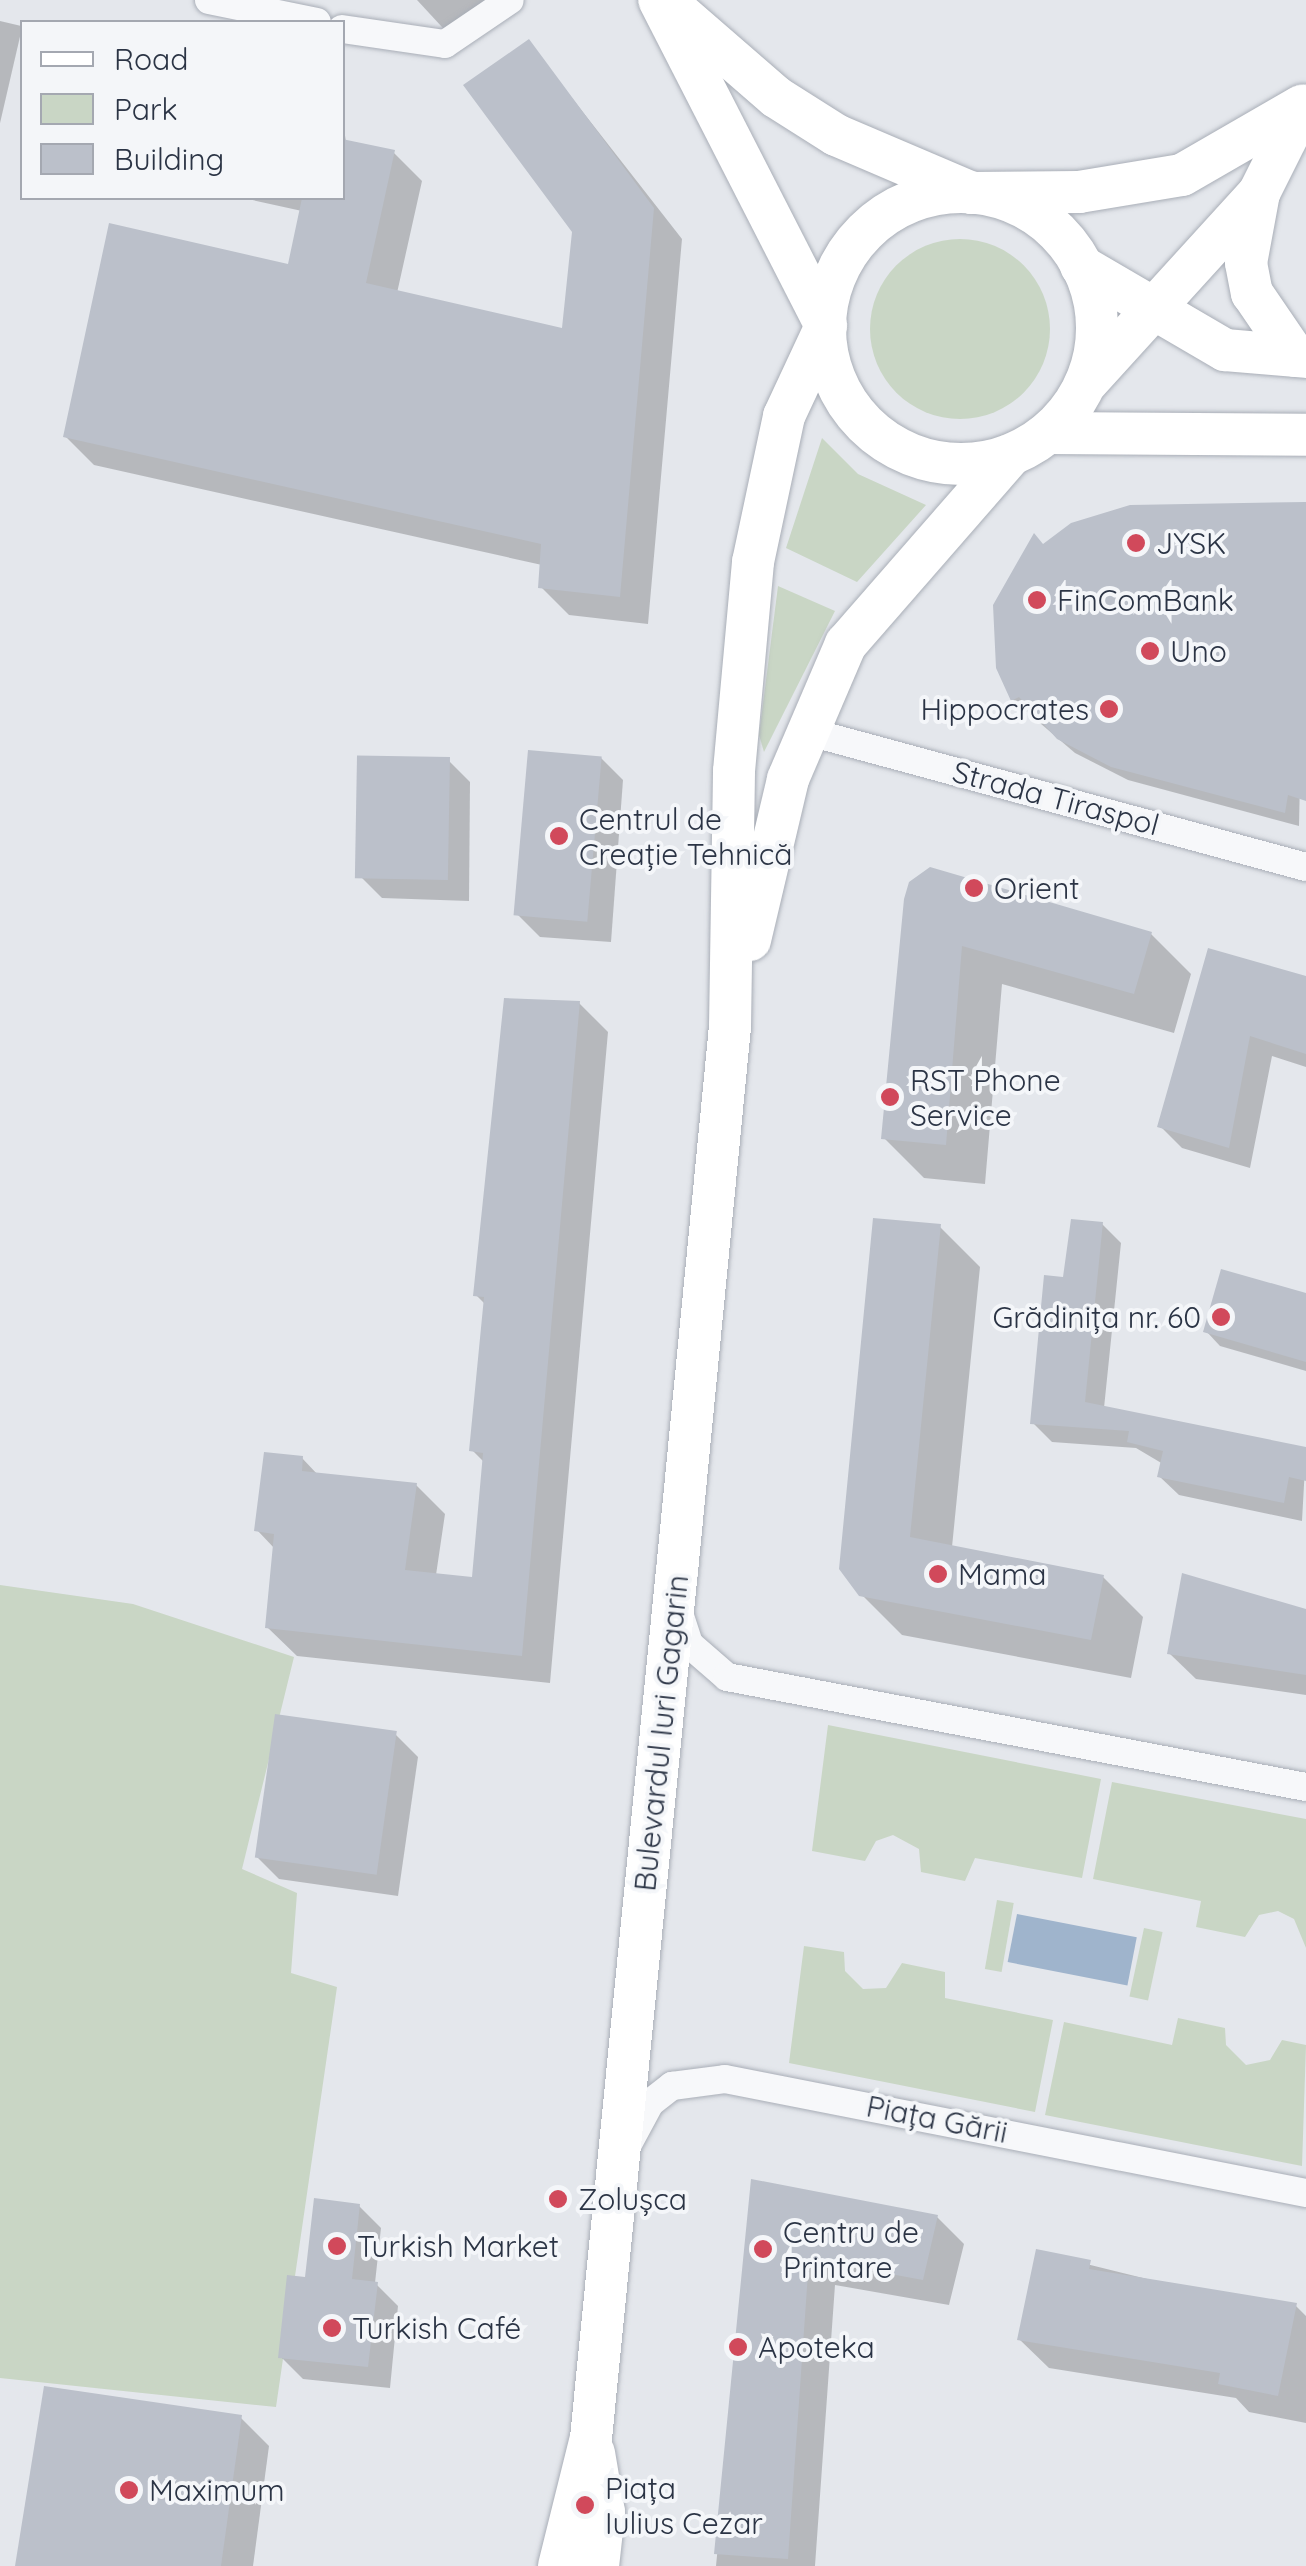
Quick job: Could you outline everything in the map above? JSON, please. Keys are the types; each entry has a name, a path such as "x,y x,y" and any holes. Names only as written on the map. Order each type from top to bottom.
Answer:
{"main road":[{"path":"662,0 791,107 972,193 1024,208 1082,266 1151,310 1225,350 1301,357"},
{"path":"662,0 826,326 840,390 893,446 942,463 1011,454 1048,433 1151,310 1259,194"},
{"path":"826,326 840,265 872,225 918,199 972,193 1079,192 1182,175 1303,104"},
{"path":"1301,357 1252,294 1246,263 1259,194 1303,104"},
{"path":"1082,266 1096,318 1084,386"},
{"name":"Bulevardul Iuri Gagarin","path":"559,2566 591,2438 678,1571 730,1028 734,771 760,501 784,416 826,326"},
{"path":"1048,433 1306,436"},
{"name":"Bulevardul Iuri Gagarin","path":"730,1028 806,732 868,612 1011,454"},
{"name":"Bulevardul Iuri Gagarin","path":"591,2438 604,2512 598,2566"}],"street":[{"path":"209,0 307,20"},
{"path":"345,28 445,44 510,0"},
{"name":"Strada Tiraspol","path":"806,732 1306,867"},
{"path":"678,1571 688,1644 727,1677 1306,1787"},
{"name":"Piața Gării","path":"618,2174 650,2103 672,2086 725,2079 1306,2193"}],"green space":[{"path":"960,239 994,246 1023,266 1043,295 1050,329 1043,363 1023,392 994,412 960,419 926,412 897,392 877,363 870,329 877,295 897,266 926,246"},
{"path":"822,438 858,474 926,505 857,582 786,548"},
{"path":"778,586 835,611 764,752 759,735"},
{"path":"0,1585 133,1604 294,1657 242,1869 297,1893 291,1973 337,1987 276,2407 0,2378"},
{"path":"828,1725 1101,1779 1082,1878 975,1858 965,1881 921,1872 919,1849 893,1835 876,1841 865,1861 812,1851"},
{"path":"1112,1782 1306,1819 1306,1948 1294,1919 1278,1911 1259,1915 1245,1937 1196,1927 1201,1901 1093,1879"},
{"path":"997,1900 1014,1903 1002,1972 985,1969"},
{"path":"1144,1928 1163,1932 1148,2000 1129,1996"},
{"path":"804,1946 844,1952 845,1971 863,1989 886,1988 902,1963 945,1972 945,1998 1053,2020 1035,2112 789,2063"},
{"path":"1178,2018 1225,2028 1226,2045 1246,2065 1270,2060 1282,2040 1306,2045 1302,2166 1045,2115 1064,2022 1172,2045"}],"water":[{"path":"1017,1914 1137,1937 1127,1985 1008,1962"}],"building":[{"path":"529,39 654,208 620,597 538,588 541,544 63,437 109,223 288,264 302,200 345,200 345,140 395,150 366,283 562,328 572,232 463,85"},
{"name":"Uno","path":"1306,502 1306,801 1288,795 1285,813 1111,767 1057,739 1019,697 1011,701 996,668 993,605 1034,533 1043,544 1071,523 1130,505"},
{"name":"Centrul de Creație Tehnică","path":"528,750 602,756 587,922 514,915"},
{"path":"357,755 450,757 448,880 355,878"},
{"path":"930,867 1152,932 1134,994 962,946 946,1145 881,1139 904,899 909,882"},
{"path":"1208,948 1306,976 1306,1054 1250,1036 1229,1148 1157,1127"},
{"path":"504,998 580,1001 522,1656 265,1628 274,1534 254,1531 264,1452 303,1456 302,1471 417,1483 405,1570 472,1577 483,1453 469,1451 484,1297 473,1296"},
{"path":"873,1218 941,1224 910,1537 1104,1575 1091,1640 859,1596 839,1569"},
{"path":"1071,1219 1103,1222 1085,1402 1306,1447 1306,1481 1289,1477 1284,1503 1157,1477 1163,1451 1127,1442 1129,1431 1030,1424 1044,1275 1063,1277"},
{"path":"1221,1269 1306,1293 1306,1362 1203,1332"},
{"path":"1182,1573 1306,1609 1306,1675 1167,1654"},
{"path":"275,1714 397,1731 377,1875 255,1858"},
{"path":"751,2179 938,2215 923,2280 809,2259 788,2559 714,2554"},
{"path":"314,2198 360,2204 352,2279 378,2282 368,2367 278,2358 287,2275 305,2277"},
{"path":"1036,2249 1091,2260 1089,2269 1297,2303 1278,2396 1218,2384 1220,2373 1017,2340"},
{"name":"Maximum","path":"44,2386 242,2415 221,2566 15,2566"}],"place":[{"name":"JYSK","path":"1136,543"},
{"name":"FinComBank","path":"1037,600"},
{"name":"Uno","path":"1150,651"},
{"name":"Hippocrates","path":"1109,709"},
{"name":"Centrul de Creație Tehnică","path":"559,836"},
{"name":"Orient","path":"974,888"},
{"name":"RST Phone Service","path":"890,1097"},
{"name":"Grădinița nr. 60","path":"1221,1317"},
{"name":"Mama","path":"938,1574"},
{"name":"Zolușca","path":"558,2199"},
{"name":"Turkish Market","path":"337,2246"},
{"name":"Centru de Printare","path":"763,2249"},
{"name":"Turkish Café","path":"332,2328"},
{"name":"Apoteka","path":"738,2347"},
{"name":"Maximum","path":"129,2490"},
{"name":"Piața Iulius Cezar","path":"585,2505"}]}
